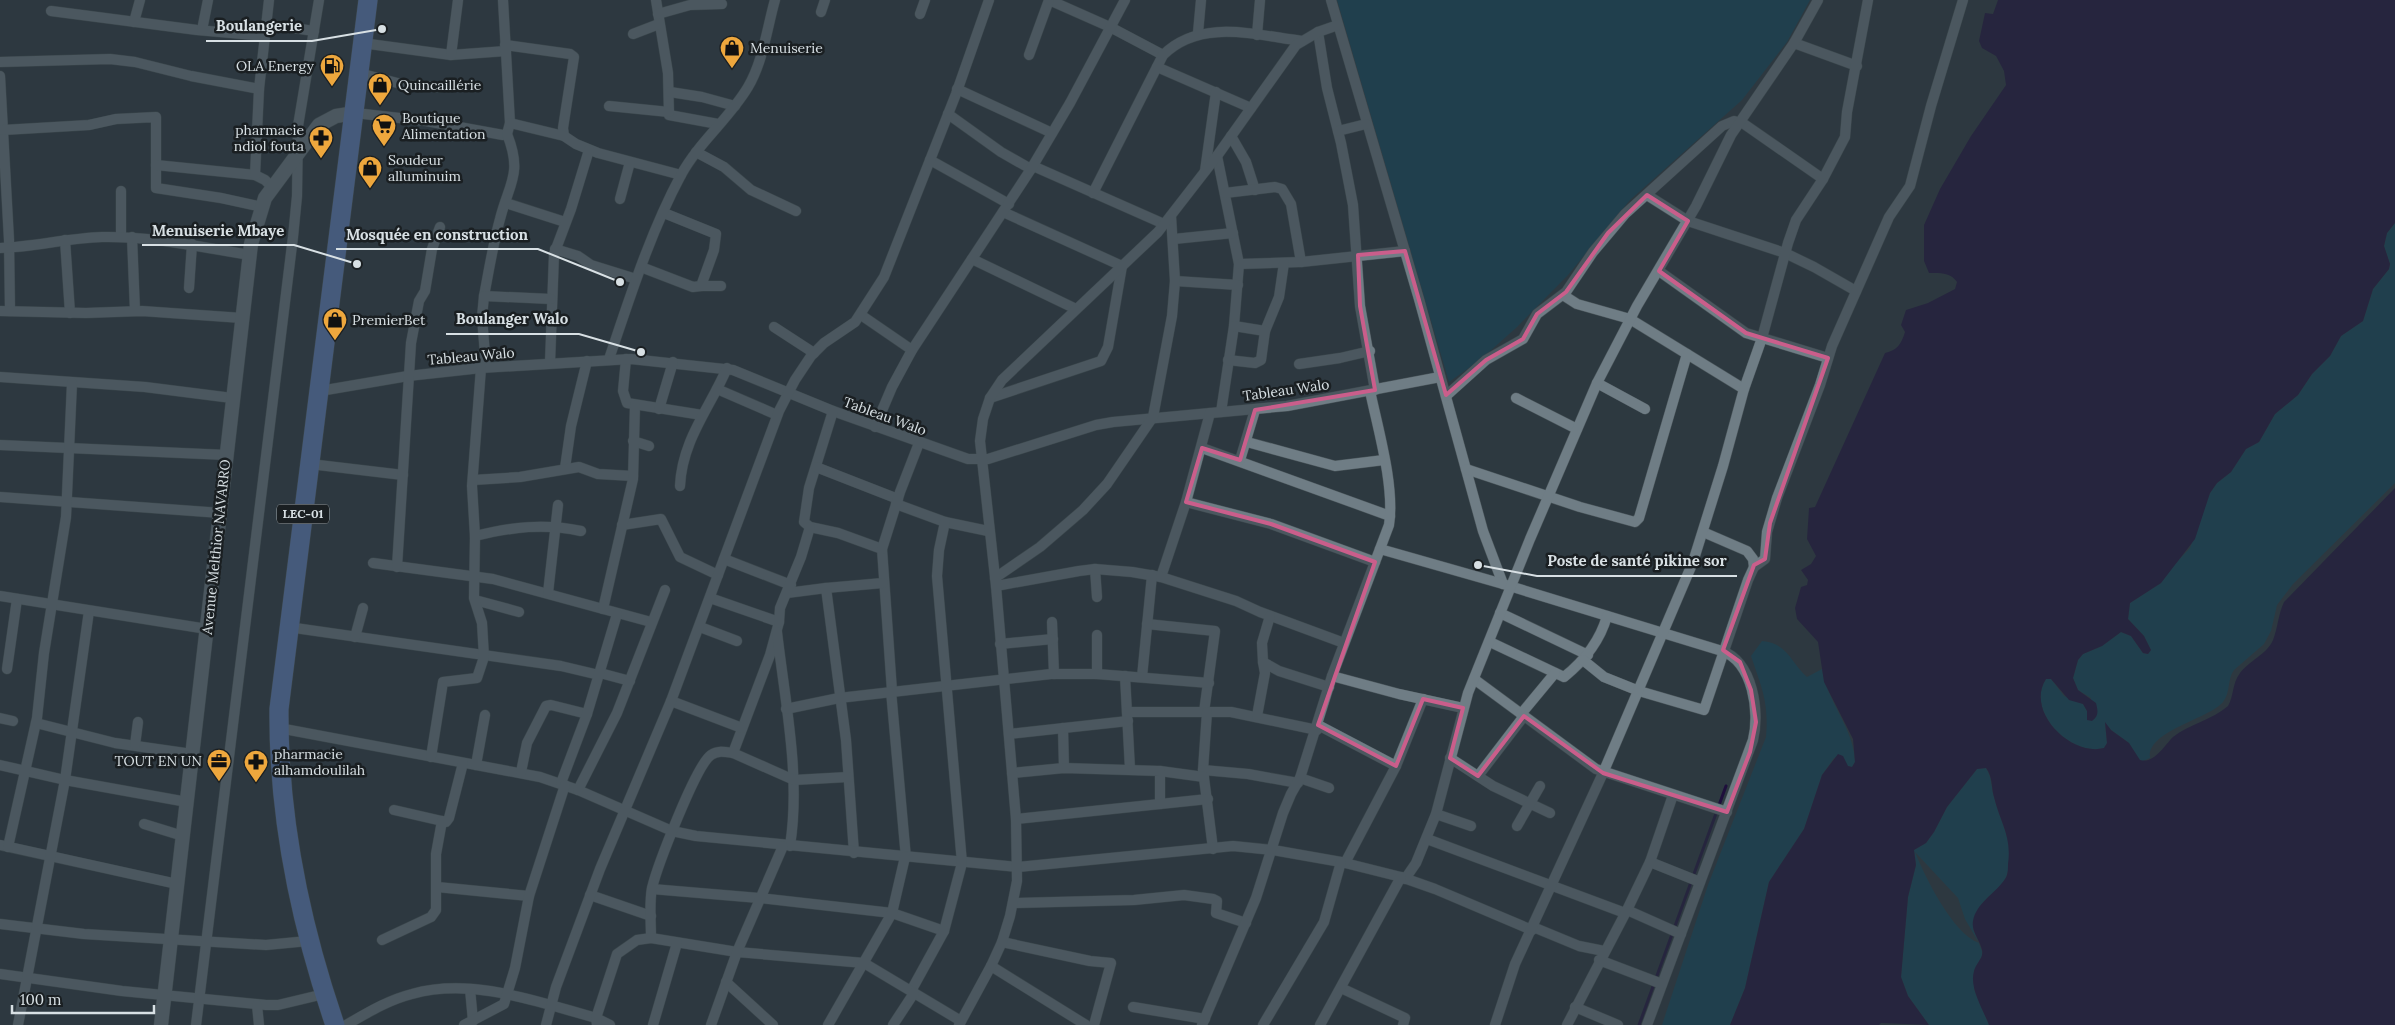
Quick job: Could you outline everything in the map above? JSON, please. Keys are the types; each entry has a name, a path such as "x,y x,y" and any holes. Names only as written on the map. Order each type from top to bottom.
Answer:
{"highway":[{"name":"LEC-01","path":"335,1025 308,941 285,814 280,772 279,728 281,685 288,627 320,391 368,0"}],"street":[{"path":"134,22 140,0"},
{"path":"202,30 208,0"},
{"path":"255,175 259,88 269,0"},
{"path":"196,1025 293,237 297,196 296,154 298,126 319,0"},
{"path":"451,55 458,0"},
{"path":"431,757 443,682 477,678 484,656 482,623 475,600 473,480 483,368 482,317 484,296 500,217 514,176 516,158 507,134 510,123 503,0"},
{"path":"656,0 670,92 669,112 671,117 718,124"},
{"path":"609,359 636,279 681,175 696,152 735,106 750,83 775,0"},
{"path":"821,12 825,0"},
{"path":"920,14 925,0"},
{"path":"546,1025 550,1005 590,895 700,627 777,415 789,391 814,353 824,343 850,327 861,315 884,278 948,114 988,0"},
{"path":"1029,55 1049,0 1110,27 1163,55"},
{"path":"875,427 892,387 912,350 1032,168 1125,0"},
{"path":"1198,33 1201,0"},
{"path":"1257,35 1260,0"},
{"path":"1331,0 1405,251 1483,532 1506,585"},
{"path":"1320,1025 1403,878 1416,863 1436,814 1463,708 1490,642 1500,613 1506,585 1549,496 1596,383 1630,319 1660,272 1688,221 1738,122 1794,43 1818,0"},
{"path":"1495,1025 1515,964 1552,887 1639,691 1693,562 1796,220 1823,179 1845,137 1847,112 1868,0"},
{"path":"1754,567 1763,562 1767,554 1766,540 1770,523 1828,358 1892,211 1910,186 1931,106 1963,0"},
{"path":"633,34 658,19 690,5 722,4"},
{"path":"51,11 265,36"},
{"path":"266,24 314,30"},
{"path":"597,1022 617,954 637,940 651,938 737,952 864,963 960,1023 1002,942 1013,903 1018,867 1009,734 995,582 981,460 981,430 990,398 1002,380 1164,224 1217,156 1287,54 1302,41 1318,32 1338,25"},
{"path":"1093,193 1163,55 1183,38 1198,33 1214,31 1302,41"},
{"path":"1133,1007 1204,1022 1246,923 1273,850 1283,813 1299,781 1318,728 1332,676 1380,549 1390,516 1384,460 1373,390 1370,351 1360,306 1358,255 1353,205 1327,88 1318,32"},
{"path":"362,43 451,55 505,48 570,54 574,57 563,128 564,136"},
{"path":"1794,43 1857,66"},
{"path":"0,62 110,59 136,62 191,76 259,88"},
{"path":"1157,67 1251,108"},
{"path":"359,73 405,85 440,87"},
{"path":"0,76 5,311 70,313 135,311 242,318"},
{"path":"957,89 1052,133"},
{"path":"670,92 702,97 735,106"},
{"path":"1204,172 1216,92"},
{"path":"610,106 669,112"},
{"path":"355,113 426,121 504,136 507,134"},
{"name":"Avenue Melthior NAVARRO","path":"161,1025 250,255 262,207 272,187 296,154 319,125 336,116 355,113"},
{"path":"948,114 1032,168 1164,224"},
{"path":"2,125 89,125 116,119 156,117 155,186 158,189 221,198 262,207"},
{"path":"1446,396 1486,360 1522,339 1537,314 1563,295 1608,233 1722,126 1738,122 1823,179"},
{"path":"510,123 564,136 589,150 681,175"},
{"path":"1338,131 1366,124"},
{"path":"1231,136 1246,162 1255,190"},
{"path":"550,363 551,299 556,249 589,150"},
{"path":"696,152 724,167 752,190 796,211"},
{"path":"1217,156 1239,264 1234,326 1221,412"},
{"path":"930,160 1006,208 1122,266"},
{"path":"620,199 630,162"},
{"path":"156,165 255,175 265,180 272,187"},
{"path":"1225,193 1279,188 1291,204 1300,262"},
{"path":"121,191 135,311"},
{"path":"1647,195 1688,221 1785,253 1856,291"},
{"path":"506,203 565,222"},
{"path":"664,213 716,234 714,250 701,286"},
{"path":"995,582 1083,510 1108,484 1153,417 1172,316 1175,281 1174,239 1170,216"},
{"path":"397,567 411,343 419,301 425,291 432,249 440,227"},
{"path":"1174,239 1233,233"},
{"path":"4,248 65,240 127,237 192,244 250,255"},
{"path":"65,240 70,313"},
{"path":"189,288 192,244"},
{"path":"556,249 578,256 591,265 636,279"},
{"path":"1239,264 1300,262 1405,251"},
{"path":"972,259 1076,309"},
{"path":"1228,360 1258,363 1261,360 1265,330 1279,297 1284,263"},
{"path":"990,398 1101,360 1108,347 1122,266"},
{"path":"641,267 693,287 721,286"},
{"path":"1660,272 1743,331 1828,358"},
{"path":"1175,281 1238,285"},
{"path":"1563,295 1577,304 1609,311 1630,319 1744,389"},
{"path":"484,296 551,299"},
{"path":"861,315 912,350"},
{"path":"1234,326 1265,330"},
{"path":"774,327 814,353"},
{"path":"1300,364 1370,351"},
{"path":"1466,470 1631,522 1638,520 1687,354"},
{"name":"Tableau Walo","path":"320,391 408,376 483,368 609,359 673,362 727,368 919,443 968,459 981,460 1096,425 1153,417 1255,410 1373,390 1440,376"},
{"path":"626,359 623,383 624,399 628,403 702,415"},
{"path":"564,468 571,426 587,361"},
{"path":"659,409 673,362"},
{"path":"680,486 686,449 727,368"},
{"path":"0,377 145,387 232,398"},
{"path":"72,383 67,500 36,723 26,771 4,846 178,884"},
{"path":"1596,383 1645,409"},
{"path":"718,389 777,415"},
{"path":"1516,398 1577,429"},
{"path":"603,609 633,476 632,442 636,405"},
{"path":"1240,460 1247,442 1255,410"},
{"path":"833,411 816,467 804,518 805,524 882,550"},
{"path":"1142,677 1147,624 1156,576 1186,502 1210,413"},
{"path":"632,442 649,446"},
{"path":"1247,442 1335,466 1384,460"},
{"path":"828,1025 892,913 906,858 883,583 882,550 897,501 919,443"},
{"path":"0,445 227,455"},
{"path":"1202,448 1240,460 1390,516"},
{"path":"310,464 403,475"},
{"path":"473,480 520,477 564,468 579,467 598,474 633,476"},
{"path":"816,467 945,522 988,531"},
{"path":"0,497 67,500 221,512"},
{"path":"1186,502 1271,524 1375,562"},
{"path":"548,593 558,505"},
{"path":"622,525 660,516 680,557 718,575"},
{"path":"893,1025 944,931 962,863 937,576 939,550 945,522"},
{"path":"475,536 519,526 556,527 581,531"},
{"path":"711,1025 759,898 787,846 794,805 794,780 778,627 780,608 789,589 810,527"},
{"path":"1500,613 1586,657 1600,674 1639,691 1704,710 1722,651 1754,567 1753,559 1747,551 1703,532"},
{"path":"1380,549 1506,585 1722,651 1734,656 1740,662 1751,690 1756,711 1755,731 1750,752 1647,1025"},
{"path":"724,559 789,589 883,583"},
{"path":"373,563 474,576 548,593 617,614 651,622"},
{"path":"995,582 1095,569 1156,576 1236,600 1270,616 1344,643"},
{"path":"1095,569 1098,597"},
{"path":"826,588 848,777 854,853"},
{"path":"578,790 612,725 665,590"},
{"path":"0,596 207,629"},
{"path":"7,668 17,598"},
{"path":"710,598 778,627"},
{"path":"475,600 519,612"},
{"path":"355,637 363,608"},
{"path":"18,1025 65,780 89,611"},
{"path":"470,989 469,1023 502,1006 508,994 529,896 563,784 600,674 617,614"},
{"path":"1257,716 1265,674 1262,643 1270,616"},
{"path":"1490,642 1564,677 1586,657 1605,624 1607,616"},
{"path":"1052,622 1054,674"},
{"path":"1147,624 1215,631 1205,712 1204,774 1213,849"},
{"path":"288,627 401,645 439,647 484,656 561,666 630,681"},
{"path":"700,627 737,640"},
{"path":"733,753 778,627"},
{"path":"1097,674 1098,635"},
{"path":"1000,644 1053,639"},
{"path":"1263,662 1279,671 1329,687"},
{"path":"1478,776 1555,672"},
{"path":"786,709 839,698 892,691 1054,674 1097,674 1209,683"},
{"path":"1125,676 1130,769"},
{"path":"1332,676 1463,708"},
{"path":"1474,679 1603,772 1727,812"},
{"path":"1263,1025 1324,922 1343,863 1396,766 1423,699"},
{"path":"671,701 742,728"},
{"path":"521,772 527,743 546,706 551,704 587,714"},
{"path":"1009,734 1063,728 1127,716 1231,712 1318,728 1396,766"},
{"path":"476,765 485,715"},
{"path":"0,718 13,721"},
{"path":"135,745 138,722"},
{"path":"36,723 135,745 192,754"},
{"path":"279,728 463,763 521,772 563,784 672,831 696,836 854,853 1018,867 1233,846 1273,850 1343,863 1403,878 1578,946 1662,984"},
{"path":"1063,728 1064,768"},
{"path":"651,938 652,889 662,852 707,758 719,752 733,753 794,780 848,777"},
{"path":"1450,758 1529,805 1550,813"},
{"path":"394,810 442,821 448,820 463,763"},
{"path":"0,765 65,780 187,802"},
{"path":"1012,773 1064,768 1248,774 1299,781 1329,788"},
{"path":"1160,771 1160,804"},
{"path":"1517,826 1540,786"},
{"path":"1567,1025 1650,862 1673,795"},
{"path":"1016,819 1208,799"},
{"path":"1436,814 1471,826"},
{"path":"382,940 431,917 437,906 437,846 442,821"},
{"path":"144,824 183,836"},
{"path":"1426,839 1552,887 1626,912 1680,934"},
{"path":"1650,862 1700,882"},
{"path":"436,887 529,896"},
{"path":"652,889 759,898 892,913 944,931"},
{"path":"590,895 651,916"},
{"path":"1013,903 1134,900 1184,895 1213,899 1217,901 1216,913 1246,923"},
{"path":"0,924 37,929 266,945 308,941"},
{"path":"1002,942 1082,960 1111,963 1094,1025"},
{"path":"653,1025 677,943"},
{"path":"991,966 1086,1025"},
{"path":"0,974 199,999 257,1004 278,1005 324,994"},
{"path":"726,982 773,1025"},
{"path":"1341,988 1406,1018 1403,1025"},
{"path":"346,1025 375,1009 414,993 434,990 470,989 508,994 550,1005 610,1025"},
{"path":"257,1004 259,1025"},
{"path":"1575,1007 1618,1025"}],"highlighted area":[{"path":"1647,195 1688,221 1659,271 1746,333 1828,358 1770,523 1765,559 1754,565 1723,650 1740,662 1751,690 1756,722 1750,752 1727,812 1603,773 1524,716 1478,776 1450,758 1463,708 1423,699 1396,766 1318,725 1375,562 1271,524 1186,502 1202,448 1240,460 1255,410 1375,390 1360,306 1358,255 1405,251 1446,395 1486,360 1523,339 1537,314 1566,292 1608,233"}],"shaded area":[{"path":"1337,0 1810,0 1787,42 1742,100 1630,200 1568,275 1517,327 1480,360 1449,382"},
{"path":"1998,0 2395,0 2395,223 2387,233 2384,246 2390,264 2389,269 2373,289 2363,321 2341,336 2330,356 2312,374 2298,395 2275,414 2259,442 2246,449 2231,472 2217,483 2210,493 2195,539 2161,583 2130,603 2128,619 2144,636 2151,650 2148,654 2143,653 2131,636 2121,632 2102,646 2083,654 2078,660 2073,678 2078,690 2096,703 2096,717 2092,721 2087,720 2087,711 2083,704 2069,700 2051,679 2046,679 2041,692 2042,705 2046,717 2066,739 2078,746 2091,749 2104,748 2107,743 2105,722 2111,730 2129,743 2140,760 2145,761 2154,757 2173,737 2228,706 2240,673 2267,649 2273,640 2284,602 2395,488 2395,1025 1989,1025 1973,984 1974,971 1982,953 1973,928 1973,921 1982,903 2006,877 2009,854 2007,837 1994,797 1990,775 1986,768 1977,769 1947,807 1926,843 1914,850 1916,865 1908,897 1901,977 1908,996 1929,1025 1881,1023 1879,1025 1730,1025 1745,988 1769,882 1804,829 1822,775 1838,754 1843,756 1848,766 1852,767 1855,762 1853,739 1824,682 1818,642 1797,619 1795,608 1801,587 1807,585 1808,580 1801,570 1811,564 1816,556 1807,539 1809,508 1815,507 1885,353 1896,348 1902,340 1905,332 1901,325 1906,310 1928,303 1955,289 1957,282 1951,276 1929,273 1924,261 1924,225 1940,189 1971,136 2006,85 2004,71 1996,56 1982,48 1979,41 1985,13 1993,14"},
{"path":"2395,223 2395,483 2293,584 2277,605 2271,631 2264,644 2234,670 2230,677 2225,698 2216,708 2180,726 2158,740 2151,749 2150,758 2143,761 2139,760 2129,743 2111,730 2105,723 2107,743 2104,748 2091,749 2078,746 2066,739 2046,717 2042,705 2041,692 2046,679 2051,679 2064,696 2083,704 2087,711 2091,698 2078,690 2073,678 2078,660 2083,654 2102,646 2121,632 2131,636 2143,653 2148,654 2151,650 2144,636 2128,619 2130,603 2161,583 2172,567 2190,548 2210,493 2217,483 2231,472 2246,449 2259,442 2275,414 2298,395 2312,374 2330,356 2341,336 2363,321 2373,289 2389,269 2390,264 2384,246 2387,233"},
{"path":"1762,641 1778,646 1788,654 1807,677 1822,669 1829,693 1850,738 1855,762 1852,767 1847,766 1843,756 1834,758 1822,775 1804,829 1769,882 1745,988 1730,1025 1662,1025 1708,885 1766,737 1765,705 1751,656"},
{"path":"1986,768 1989,775 2009,844 2010,854 2005,880 1980,906 1973,929 1978,941 1965,919 1958,898 1915,852 1941,904 1950,917 1969,938 1979,943 1982,956 1974,971 1974,989 1989,1025 1929,1025 1908,996 1901,977 1908,897 1916,865 1914,850 1926,843 1947,807 1977,769"}],"waterway":[{"path":"1639,1025 1726,786"}],"place":[{"name":"Boulangerie","path":"382,29"},
{"name":"Menuiserie","path":"732,69"},
{"name":"OLA Energy","path":"332,87"},
{"name":"Quincaillérie","path":"380,106"},
{"name":"Boutique Alimentation","path":"384,147"},
{"name":"pharmacie ndiol fouta","path":"321,159"},
{"name":"Soudeur alluminuim","path":"370,189"},
{"name":"Menuiserie Mbaye","path":"357,264"},
{"name":"Mosquée en construction","path":"620,282"},
{"name":"PremierBet","path":"335,341"},
{"name":"Boulanger Walo","path":"641,352"},
{"name":"Poste de santé pikine sor","path":"1478,565"},
{"name":"TOUT EN UN","path":"219,782"},
{"name":"pharmacie alhamdoulilah","path":"256,783"}]}
